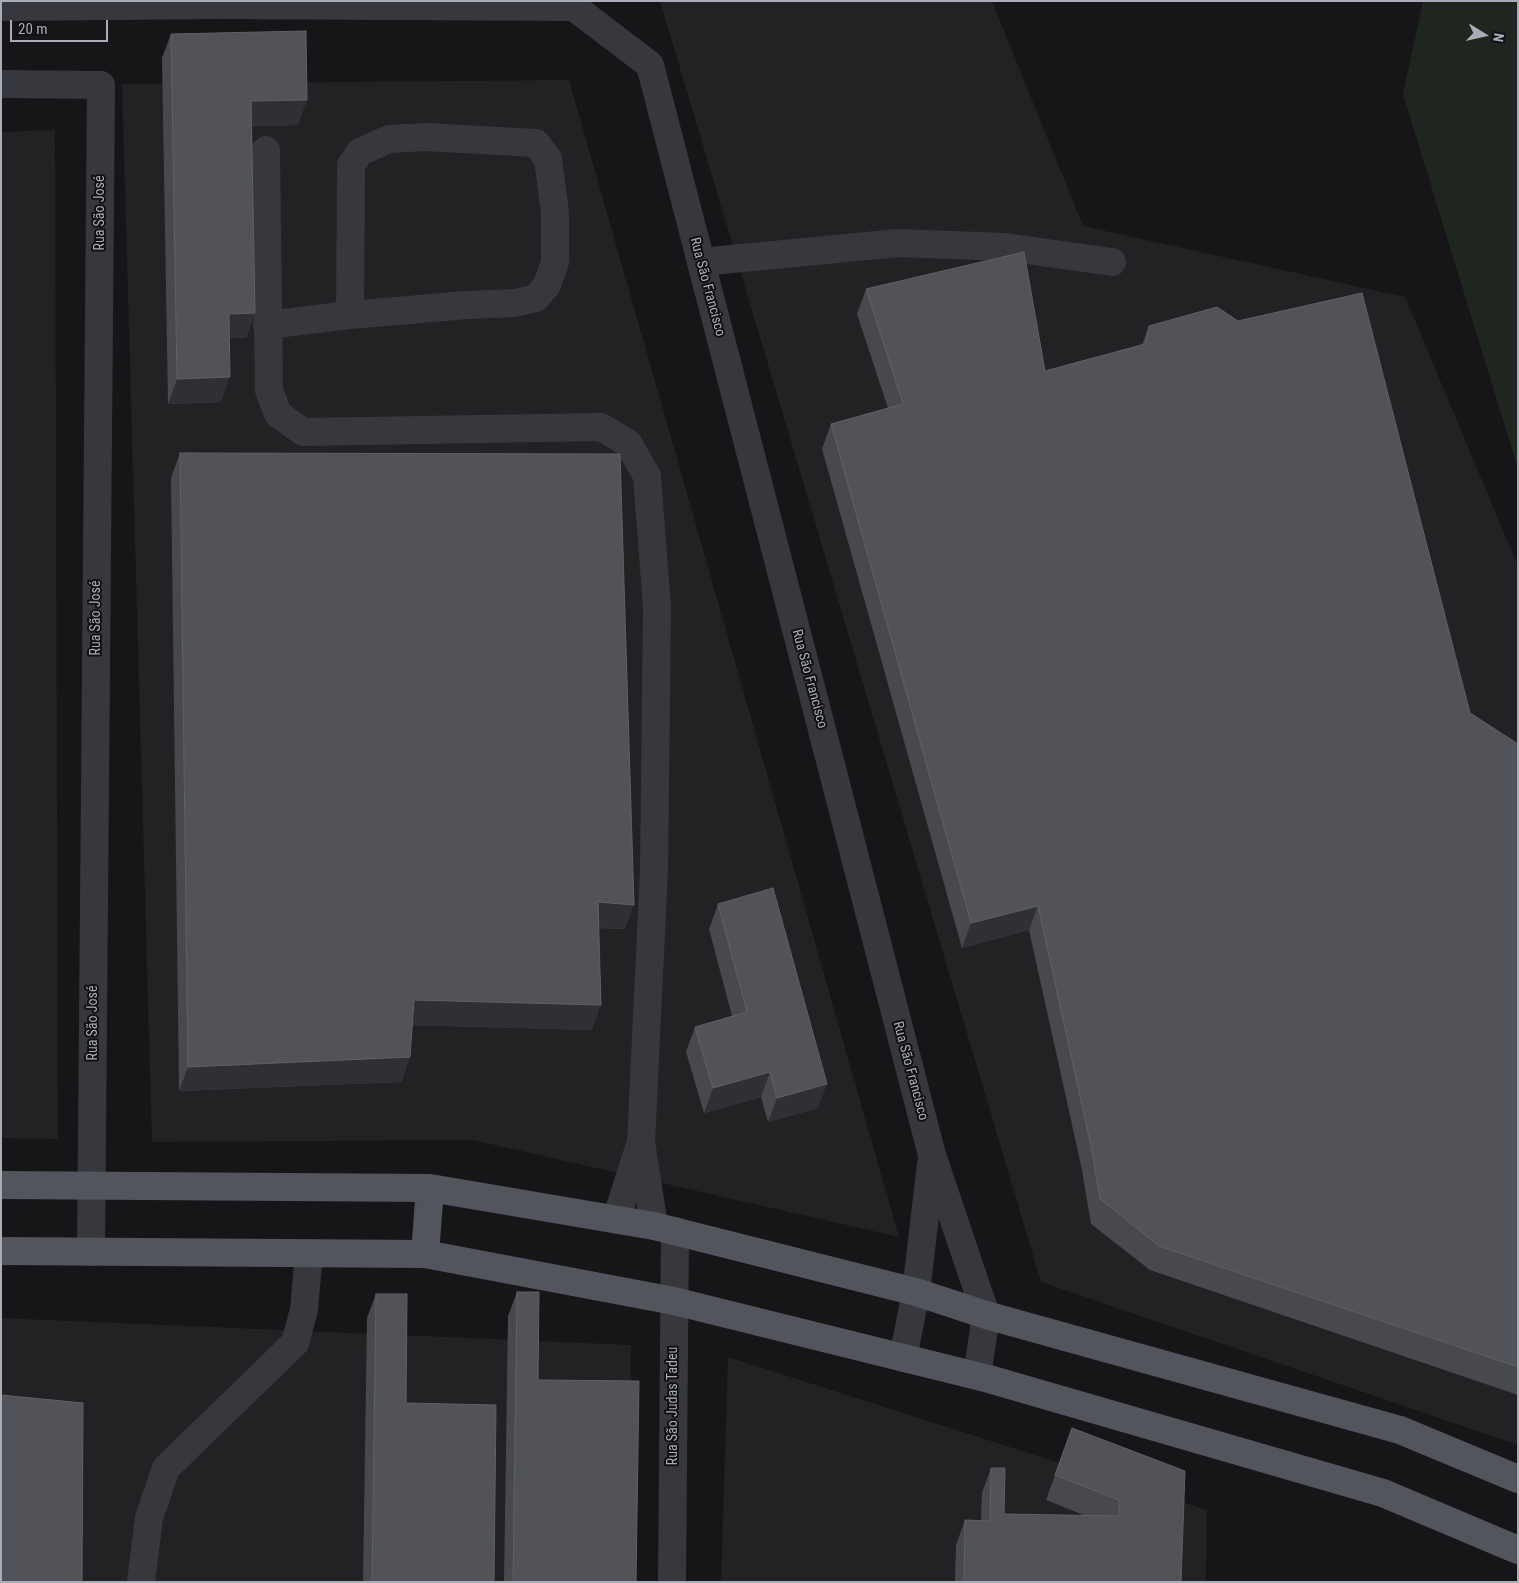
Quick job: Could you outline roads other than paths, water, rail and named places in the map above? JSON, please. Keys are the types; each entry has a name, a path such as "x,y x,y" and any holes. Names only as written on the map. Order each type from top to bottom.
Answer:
{"main road":[{"path":"1,1185 430,1188 664,1229 916,1292 986,1316 1400,1430 1518,1479"},
{"path":"425,1254 430,1188"},
{"path":"1,1251 425,1254 674,1301 977,1376 1383,1494 1518,1550"}],"street":[{"name":"Rua São Francisco","path":"1,7 220,5 574,7 650,65 932,1156 986,1316 977,1376"},
{"name":"Rua São José","path":"1,84 101,85 91,1252"},
{"path":"268,325 350,315 515,303 536,298 548,285 555,262 555,213 548,159 536,143 426,137 389,139 360,152 351,165 350,315"},
{"path":"266,150 269,390 278,414 303,432 601,427 628,442 647,476 657,607 654,870 641,1142 616,1220"},
{"path":"701,262 898,243 1005,247 1112,262"},
{"name":"Rua São Judas Tadeu","path":"641,1142 664,1229 674,1301 672,1582"},
{"name":"Rua São Francisco","path":"903,1358 916,1292 932,1156"},
{"path":"141,1582 149,1518 166,1468 295,1343 304,1310 309,1253"}]}
